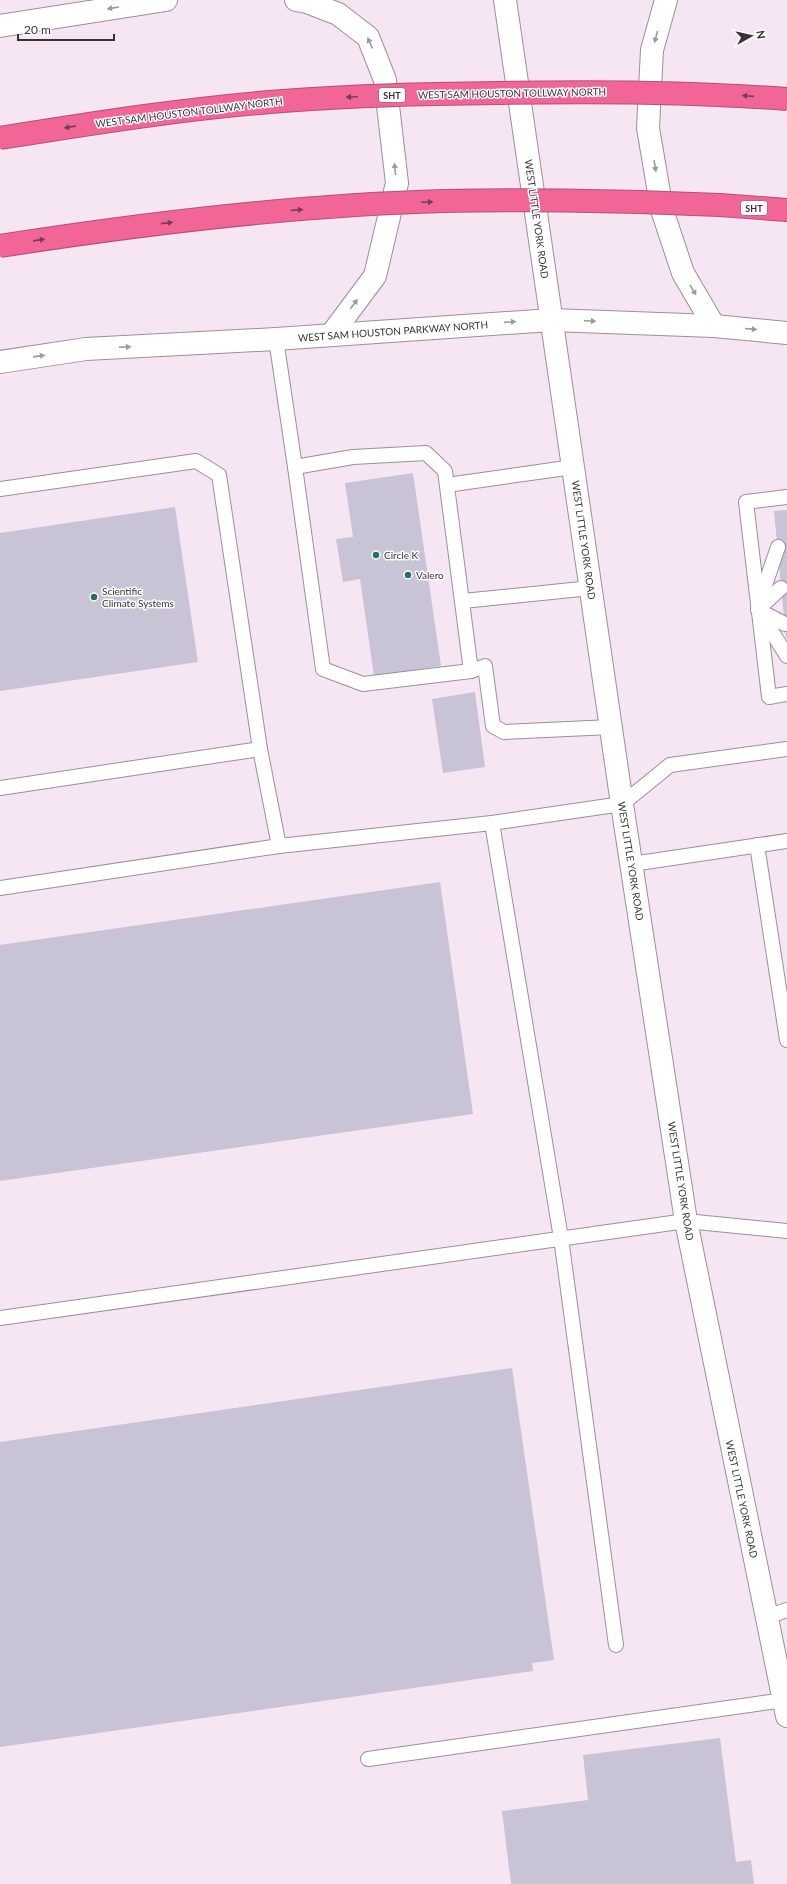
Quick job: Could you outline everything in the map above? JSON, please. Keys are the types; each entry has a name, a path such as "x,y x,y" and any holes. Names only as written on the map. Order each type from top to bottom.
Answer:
{"highway":[{"name":"WEST SAM HOUSTON TOLLWAY NORTH","path":"0,138 149,115 275,102 416,94 578,92 733,95 787,99"},
{"name":"SHT","path":"0,246 98,232 238,216 387,204 560,200 706,205 787,210"}],"main road":[{"path":"0,26 166,0"},
{"path":"296,0 307,2 338,14 368,37 385,80 396,175 396,182 375,276 331,335"},
{"name":"WEST LITTLE YORK ROAD","path":"505,0 622,804 686,1221 785,1708"},
{"path":"666,0 652,50 648,128 662,210 683,273 714,326"},
{"name":"WEST SAM HOUSTON PARKWAY NORTH","path":"0,362 86,349 276,339 552,320 714,326 787,333"}],"lane":[{"path":"276,339 296,467 323,669 363,684 471,671 485,666 493,726 504,732 611,727"},
{"path":"296,467 353,458 426,453 445,471 471,671"},
{"path":"0,489 196,461 219,475 260,749 278,846"},
{"path":"446,485 573,467"},
{"path":"787,497 746,502 757,610 769,697 787,694"},
{"path":"757,610 778,547"},
{"path":"463,601 591,588"},
{"path":"757,610 781,588"},
{"path":"757,610 785,624"},
{"path":"757,610 787,656"},
{"path":"0,788 260,749"},
{"path":"0,888 278,846 542,817 622,804 670,765 787,749"},
{"path":"492,823 561,1238 616,1644"},
{"path":"632,864 787,841"},
{"path":"757,845 787,1040"},
{"path":"0,1318 686,1221 787,1231"},
{"path":"766,1617 787,1610"},
{"path":"368,1759 785,1708"}],"building":[{"name":"Valero","path":"413,473 441,666 374,676 360,579 343,582 336,539 353,537 345,483"},
{"name":"Scientific Climate Systems","path":"175,507 198,662 0,691 0,533"},
{"path":"787,510 787,638 786,638 774,511"},
{"path":"475,692 485,767 443,773 432,699"},
{"path":"440,882 473,1114 0,1181 0,945"},
{"path":"512,1368 554,1660 532,1663 533,1671 0,1747 0,1442"},
{"path":"720,1738 736,1862 751,1860 754,1884 511,1884 502,1811 588,1800 583,1755"}],"place":[{"name":"Circle K","path":"376,555"},
{"name":"Valero","path":"408,575"},
{"name":"Scientific Climate Systems","path":"94,597"}]}
